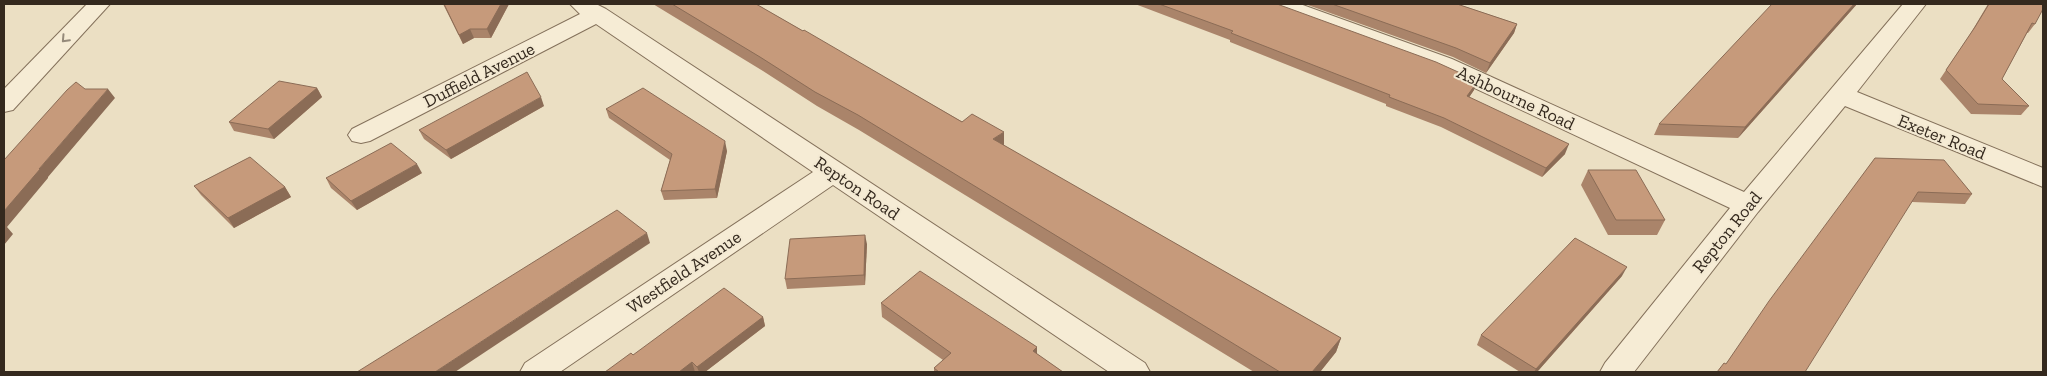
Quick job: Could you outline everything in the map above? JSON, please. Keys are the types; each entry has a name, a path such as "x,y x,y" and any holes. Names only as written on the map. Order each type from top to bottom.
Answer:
{"street":[{"path":"4,104 99,4"},
{"name":"Ashbourne Road","path":"1279,4 1443,64 1748,204"},
{"name":"Repton Road","path":"1616,372 1748,204 1841,95 1915,4"},
{"name":"Repton Road","path":"590,9 1134,372"},
{"name":"Duffield Avenue","path":"361,135 590,9"},
{"name":"Exeter Road","path":"1841,95 2043,178"},
{"name":"Westfield Avenue","path":"536,372 832,172"}],"building":[{"path":"444,4 501,4 487,29 470,29 459,35"},
{"path":"672,4 756,4 962,122 972,114 1004,132 993,139 1341,338 1312,372 1280,372"},
{"path":"1159,4 1277,4 1436,62 1478,81 1467,96 1569,144 1546,168 1444,118 1389,97 1390,95 1231,33 1233,31"},
{"path":"1332,4 1457,4 1517,24 1490,63 1456,48"},
{"path":"1772,4 1854,4 1745,127 1659,124"},
{"path":"1989,4 2043,4 2043,9 2035,24 2032,23 2002,79 2029,106 1978,104 1946,70"},
{"path":"527,72 541,97 446,150 419,130"},
{"path":"279,81 317,88 268,129 229,122"},
{"path":"76,82 85,89 108,89 4,211 4,160"},
{"path":"643,88 725,141 715,189 661,191 672,154 606,109"},
{"path":"391,143 417,164 351,201 326,178"},
{"path":"250,157 285,187 228,218 194,186"},
{"path":"1875,158 1944,160 1972,194 1918,192 1805,372 1717,372 1724,363 1726,364 1769,301"},
{"path":"1588,170 1636,170 1665,220 1616,220"},
{"path":"617,210 647,233 435,372 357,372"},
{"path":"865,235 864,275 785,279 790,239"},
{"path":"1575,238 1627,267 1536,369 1481,335"},
{"path":"920,271 1037,347 1033,351 1063,372 939,372 934,368 951,353 881,303"},
{"path":"724,288 763,317 697,367 692,362 679,372 605,372 631,353 633,355"}]}
